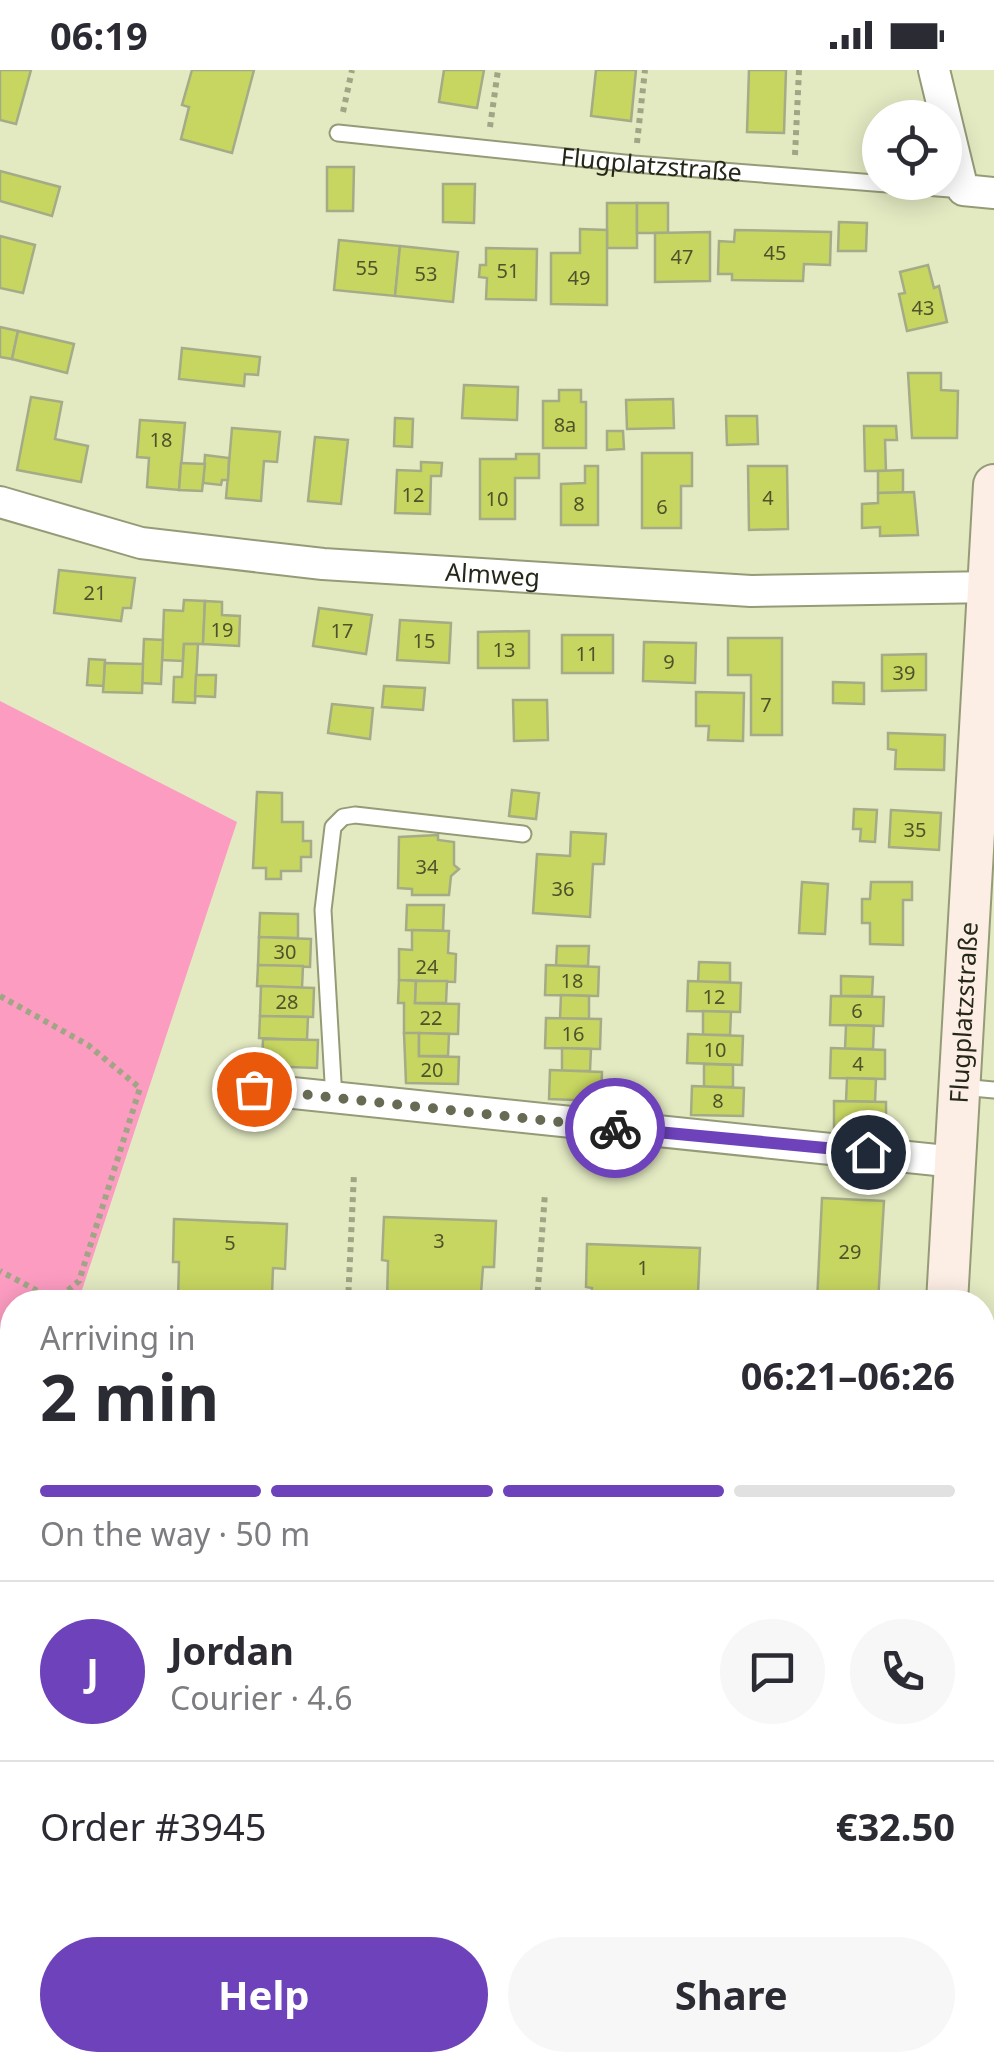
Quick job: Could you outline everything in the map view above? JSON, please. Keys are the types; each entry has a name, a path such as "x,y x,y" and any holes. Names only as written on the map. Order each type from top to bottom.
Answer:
{"street":[{"name":"Flugplatzstraße","path":"934,70 979,192"},
{"name":"Flugplatzstraße","path":"948,1290 956,1162 977,1089 994,485"},
{"name":"Almweg","path":"0,502 141,542 323,564 752,591 990,587"},
{"path":"254,1089 956,1162"}],"lane":[{"name":"Flugplatzstraße","path":"338,133 634,164 979,192"},
{"path":"334,1099 323,910 333,828 343,817 355,815 523,834"}],"path":[{"path":"338,133 352,70"},
{"path":"488,148 498,70"},
{"path":"634,164 645,70"},
{"path":"794,176 799,70"},
{"path":"0,996 88,1044 140,1088 79,1281 69,1290"},
{"path":"349,1290 354,1172"},
{"path":"537,1290 545,1192"},
{"path":"0,1271 36,1290"}],"shaded area":[{"path":"0,701 237,822 82,1290 0,1290"}],"building":[{"path":"0,70 31,70 16,124 0,120"},
{"path":"192,70 254,70 232,153 181,139 189,107 182,105"},
{"path":"444,70 484,70 477,108 439,102"},
{"path":"596,70 636,70 631,121 591,116"},
{"path":"749,70 786,70 784,133 747,132"},
{"path":"327,167 354,167 353,211 327,211"},
{"path":"0,171 60,187 52,216 0,201"},
{"path":"443,184 475,184 474,223 443,222"},
{"path":"607,203 637,203 637,248 607,248"},
{"path":"637,203 668,203 668,233 637,233"},
{"path":"839,222 867,223 866,251 838,251"},
{"path":"580,229 607,230 607,305 551,304 551,253 580,253"},
{"path":"735,230 831,232 830,265 804,264 803,281 732,280 732,274 718,274 719,241 734,242"},
{"path":"710,232 710,281 655,282 655,233"},
{"path":"0,236 35,245 23,293 0,288"},
{"path":"339,240 400,246 395,296 334,290"},
{"path":"400,246 458,252 453,302 395,296"},
{"path":"486,248 537,249 536,300 486,299 487,278 479,277 480,265 486,265"},
{"path":"928,265 934,288 939,286 947,322 907,331 899,294 905,293 900,272"},
{"path":"0,327 18,331 12,359 0,357"},
{"path":"18,331 74,344 67,373 12,359"},
{"path":"182,348 260,357 258,375 245,374 244,386 179,379"},
{"path":"908,373 941,373 941,390 958,391 957,438 912,438"},
{"path":"464,385 518,387 517,420 462,418"},
{"path":"559,390 581,390 581,402 586,402 586,448 543,448 543,401 559,401"},
{"path":"31,397 62,402 55,439 88,446 81,482 17,470"},
{"path":"673,399 674,428 627,429 626,400"},
{"path":"726,416 757,416 758,444 727,445"},
{"path":"395,418 413,419 412,447 394,446"},
{"path":"140,420 185,423 179,490 147,487 149,458 137,457"},
{"path":"864,426 896,426 897,440 885,440 886,471 865,471"},
{"path":"232,428 280,432 277,462 264,461 261,501 226,498"},
{"path":"607,431 623,431 624,449 607,450"},
{"path":"315,437 348,440 341,504 308,501"},
{"path":"642,453 692,453 692,486 681,486 681,528 642,528"},
{"path":"516,454 539,454 539,478 515,478 515,519 480,519 480,459 516,459"},
{"path":"205,455 229,458 228,480 222,480 221,485 203,483"},
{"path":"421,462 442,463 441,476 431,476 430,514 395,513 397,470 421,471"},
{"path":"181,463 205,464 202,491 179,490"},
{"path":"585,466 598,466 598,525 561,525 561,484 585,483"},
{"path":"748,466 787,466 788,529 749,530"},
{"path":"903,470 903,493 878,493 878,471"},
{"path":"914,492 918,535 880,536 880,527 862,528 862,504 878,503 878,493"},
{"path":"59,570 135,578 131,608 123,608 121,621 54,613"},
{"path":"184,600 205,601 203,644 184,644 183,661 162,660 164,610 183,611"},
{"path":"205,601 222,602 222,615 240,616 239,646 203,644"},
{"path":"319,608 372,615 366,654 313,646"},
{"path":"400,620 451,623 449,663 397,660"},
{"path":"529,631 529,668 478,668 478,632"},
{"path":"562,635 613,635 613,673 562,673"},
{"path":"728,638 782,638 782,735 751,735 751,675 728,675"},
{"path":"144,639 163,640 161,684 142,683"},
{"path":"644,642 696,643 695,683 643,681"},
{"path":"184,644 198,644 195,703 173,702 174,677 182,677"},
{"path":"926,654 926,690 882,691 882,655"},
{"path":"89,659 105,660 104,686 87,685"},
{"path":"105,663 143,664 142,693 103,692"},
{"path":"196,675 216,675 215,697 195,696"},
{"path":"833,682 864,683 864,704 833,703"},
{"path":"384,686 425,688 423,710 382,707"},
{"path":"696,692 744,693 743,741 708,740 709,726 696,726"},
{"path":"513,700 547,700 548,740 514,741"},
{"path":"332,704 373,708 370,739 328,733"},
{"path":"888,733 945,735 944,770 895,769 896,750 888,749"},
{"path":"512,790 539,793 536,819 509,816"},
{"path":"257,792 282,793 282,822 303,822 303,841 311,841 311,857 301,857 301,871 281,871 281,879 266,879 266,868 253,868"},
{"path":"854,809 877,810 875,842 860,841 861,829 853,829"},
{"path":"891,810 941,813 939,850 889,847"},
{"path":"571,832 606,834 604,864 593,864 590,917 533,913 537,854 570,856"},
{"path":"438,835 438,840 454,842 454,865 459,869 451,876 449,895 412,895 412,889 398,888 399,837"},
{"path":"802,882 828,884 825,934 799,933"},
{"path":"871,882 912,882 912,900 903,900 903,945 870,944 870,923 862,923 862,899 870,899"},
{"path":"407,905 444,905 443,931 406,930"},
{"path":"260,913 298,914 298,938 259,937"},
{"path":"412,930 449,931 448,953 456,954 455,982 399,980 399,949 412,950"},
{"path":"259,937 311,939 310,967 258,965"},
{"path":"557,946 589,946 588,966 556,966"},
{"path":"699,962 730,963 730,982 698,982"},
{"path":"258,965 303,966 302,988 257,986"},
{"path":"546,965 599,967 598,996 545,995"},
{"path":"841,976 873,977 872,996 841,996"},
{"path":"399,980 416,981 415,1003 459,1004 458,1034 404,1033 404,1003 398,1003"},
{"path":"416,981 447,981 446,1003 415,1003"},
{"path":"688,981 741,983 740,1012 687,1011"},
{"path":"261,986 314,988 313,1017 260,1016"},
{"path":"561,995 589,996 589,1019 560,1019"},
{"path":"831,996 884,997 883,1026 830,1025"},
{"path":"703,1011 731,1012 730,1035 703,1035"},
{"path":"260,1016 308,1017 307,1040 259,1038"},
{"path":"546,1018 601,1019 600,1049 545,1048"},
{"path":"846,1025 874,1026 873,1049 845,1049"},
{"path":"404,1033 419,1033 419,1056 459,1057 458,1084 406,1083"},
{"path":"419,1033 449,1034 448,1056 419,1056"},
{"path":"688,1034 743,1036 742,1065 687,1063"},
{"path":"263,1039 318,1040 317,1068 262,1066"},
{"path":"562,1048 591,1049 590,1071 562,1071"},
{"path":"831,1048 885,1050 885,1079 830,1078"},
{"path":"704,1064 733,1065 733,1087 704,1087"},
{"path":"550,1070 602,1072 601,1101 549,1099"},
{"path":"847,1078 876,1079 875,1102 846,1101"},
{"path":"692,1086 744,1088 743,1116 691,1115"},
{"path":"834,1101 886,1102 886,1131 834,1130"},
{"path":"822,1198 884,1201 879,1290 818,1290"},
{"path":"384,1217 496,1221 494,1267 483,1267 481,1290 387,1290 388,1261 382,1260"},
{"path":"174,1219 287,1224 285,1269 273,1268 272,1290 178,1290 179,1262 173,1262"},
{"path":"587,1244 700,1248 698,1290 586,1287"}],"way so far":[{"path":"254,1089 615,1128"}],"route":[{"path":"615,1128 868,1152"}]}
